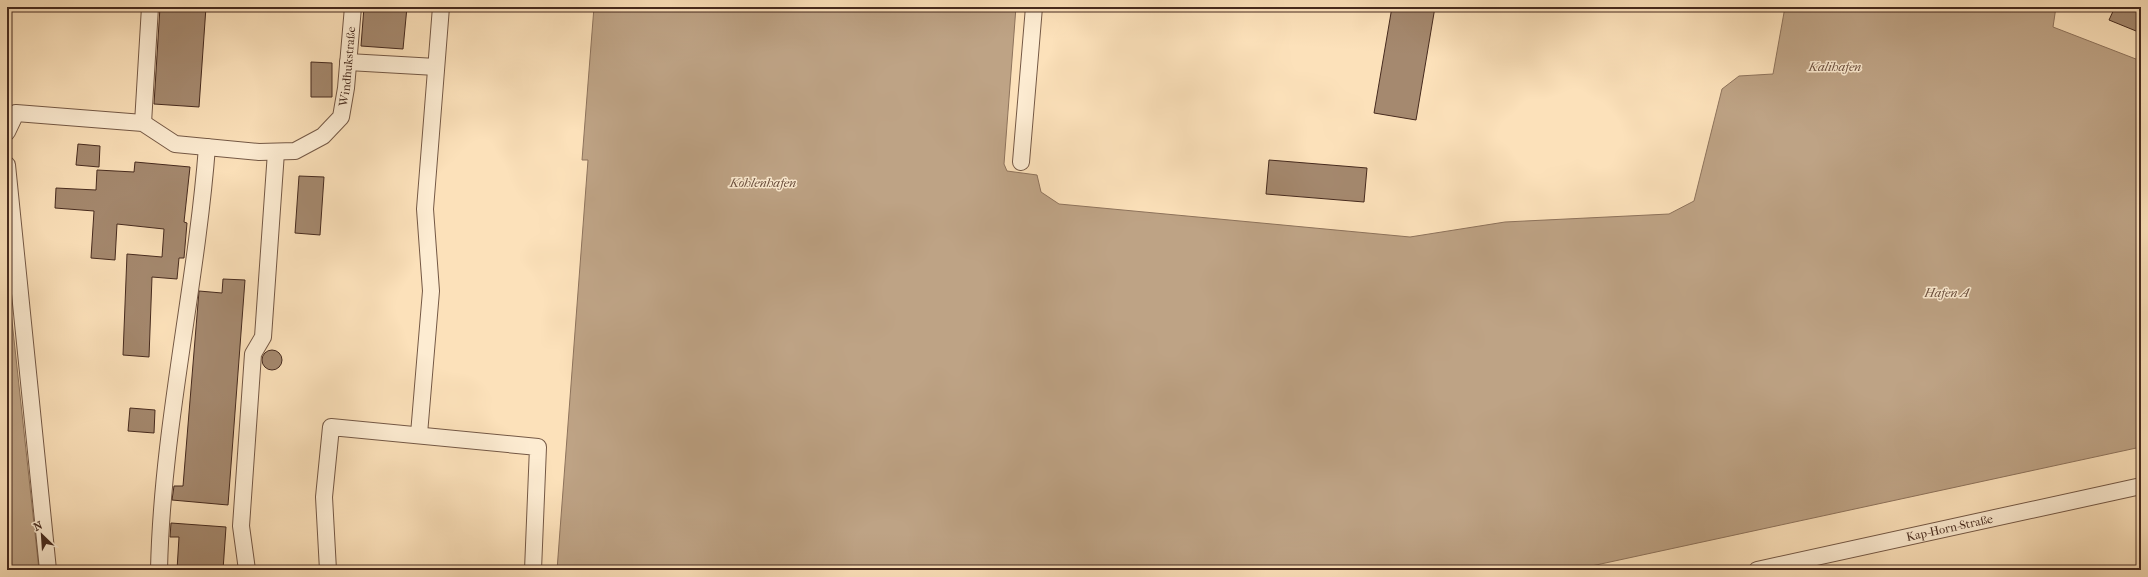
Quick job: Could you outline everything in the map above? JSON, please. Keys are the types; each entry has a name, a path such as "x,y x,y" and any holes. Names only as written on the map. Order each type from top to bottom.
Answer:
{"street":[{"path":"143,123 150,7"},
{"name":"Windhukstraße","path":"276,152 295,151 322,136 341,116 348,62 352,7"},
{"path":"419,434 431,291 425,209 441,7"},
{"path":"1021,162 1034,7"},
{"path":"348,62 436,67"},
{"path":"7,132 16,113 143,123 175,144 276,152 263,337 253,354 241,519 247,570"},
{"path":"159,570 165,472 181,342 203,201 207,147"},
{"path":"7,166 48,570"},
{"path":"328,570 324,497 331,427 419,434 538,447 533,570"},
{"name":"Kap-Horn-Straße","path":"1757,570 2141,486"}],"water":[{"name":"Hafen A","path":"594,7 1016,7 1004,164 1007,171 1037,175 1041,192 1059,204 1410,237 1505,222 1669,214 1694,201 1722,89 1739,76 1773,74 1785,7 2056,7 2053,27 2141,61 2141,447 1573,570 557,570 588,160 582,160"},
{"path":"7,275 39,570 7,570"}],"building":[{"path":"160,7 206,7 199,107 154,104"},
{"path":"364,7 407,7 403,49 361,46"},
{"path":"1392,7 1435,7 1416,120 1374,113"},
{"path":"2115,7 2141,7 2141,33 2109,20"},
{"path":"311,62 332,63 332,97 311,97"},
{"path":"78,144 100,146 99,167 76,165"},
{"path":"1269,160 1367,168 1364,202 1266,194"},
{"path":"135,162 190,167 184,222 187,223 184,258 179,258 177,279 152,277 149,357 123,355 127,254 162,257 164,229 117,224 115,260 91,258 94,211 55,208 56,188 96,190 97,170 134,172"},
{"path":"299,176 324,177 320,235 295,233"},
{"path":"223,279 245,280 228,505 172,500 174,486 183,486 199,291 222,293"},
{"path":"272,350 279,353 282,360 279,367 272,370 265,367 262,360 265,353"},
{"path":"130,408 155,410 154,433 128,431"},
{"path":"171,523 226,527 223,570 177,570 179,537 170,537"}],"water label":[{"name":"Kalihafen","path":"1835,66"},
{"name":"Kohlenhafen","path":"763,182"}]}
